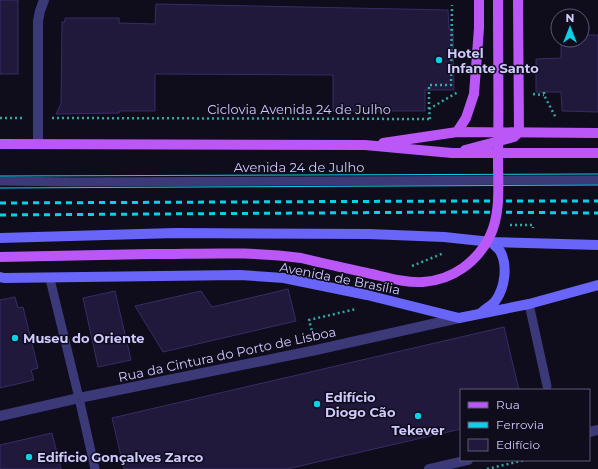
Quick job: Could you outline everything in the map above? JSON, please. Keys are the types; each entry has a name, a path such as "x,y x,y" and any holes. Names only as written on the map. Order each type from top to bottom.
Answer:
{"main road":[{"path":"457,132 466,118 474,94 479,28 479,0"},
{"path":"0,258 152,254 262,254 284,256 409,281 422,282 444,278 459,271 478,255 485,245 490,235 496,215 498,201 499,144 498,0"},
{"path":"452,153 514,137 520,132 518,0"},
{"name":"Avenida 24 de Julho","path":"366,145 457,132 598,133"},
{"name":"Avenida 24 de Julho","path":"0,144 366,145 452,153 598,153"}],"street":[{"path":"38,144 38,21 44,0"},
{"path":"0,238 176,233 361,234 444,236 491,242 598,245"},
{"path":"480,313 495,301 502,290 504,278 504,260 500,250 491,242"},
{"name":"Avenida de Brasília","path":"0,277 50,279 240,276 284,278 367,295 459,318 529,304 598,285"},
{"name":"Rua da Cintura do Porto de Lisboa","path":"0,416 79,398 316,350 459,318"},
{"path":"429,469 464,461"}],"lane":[{"name":"Avenida 24 de Julho","path":"0,181 598,180"},
{"path":"50,279 95,469"},
{"path":"529,304 546,386"}],"path":[{"path":"430,119 429,85 451,85 452,5"},
{"path":"512,72 534,72"},
{"path":"430,109 458,92"},
{"path":"532,94 544,95 544,92"},
{"path":"548,117 562,117"},
{"name":"Ciclovia Avenida 24 de Julho","path":"0,118 437,118"},
{"path":"487,469 521,461"}],"building":[{"path":"0,0 18,0 18,74 0,74"},
{"path":"156,4 448,10 449,29 453,29 454,90 425,90 425,111 333,111 333,75 155,74 155,111 56,114 61,104 62,22 65,22 65,18 119,18 119,23 155,24"},
{"path":"590,35 598,35 598,112 562,111 561,92 536,92 536,59 561,58 561,48 590,48"},
{"path":"288,289 296,321 163,352 135,306 201,291 212,307"},
{"path":"115,291 131,360 98,367 83,298"},
{"name":"Museu do Oriente","path":"15,297 18,308 23,307 38,368 31,370 34,380 0,388 0,300"},
{"name":"Edifício Diogo Cão","path":"504,327 519,389 460,389 460,429 287,469 124,469 112,418"},
{"name":"Edificio Gonçalves Zarco","path":"52,433 61,469 0,469 0,445"}],"tram line":[{"path":"0,176 598,174"},
{"path":"0,188 598,185"}],"railway":[{"path":"0,203 598,201"},
{"path":"0,215 463,212 598,213"}],"place":[{"name":"Hotel Infante Santo","path":"439,60"},
{"name":"Museu do Oriente","path":"15,338"},
{"name":"Edifício Diogo Cão","path":"317,404"},
{"name":"Tekever","path":"418,416"},
{"name":"Edificio Gonçalves Zarco","path":"29,457"}]}
